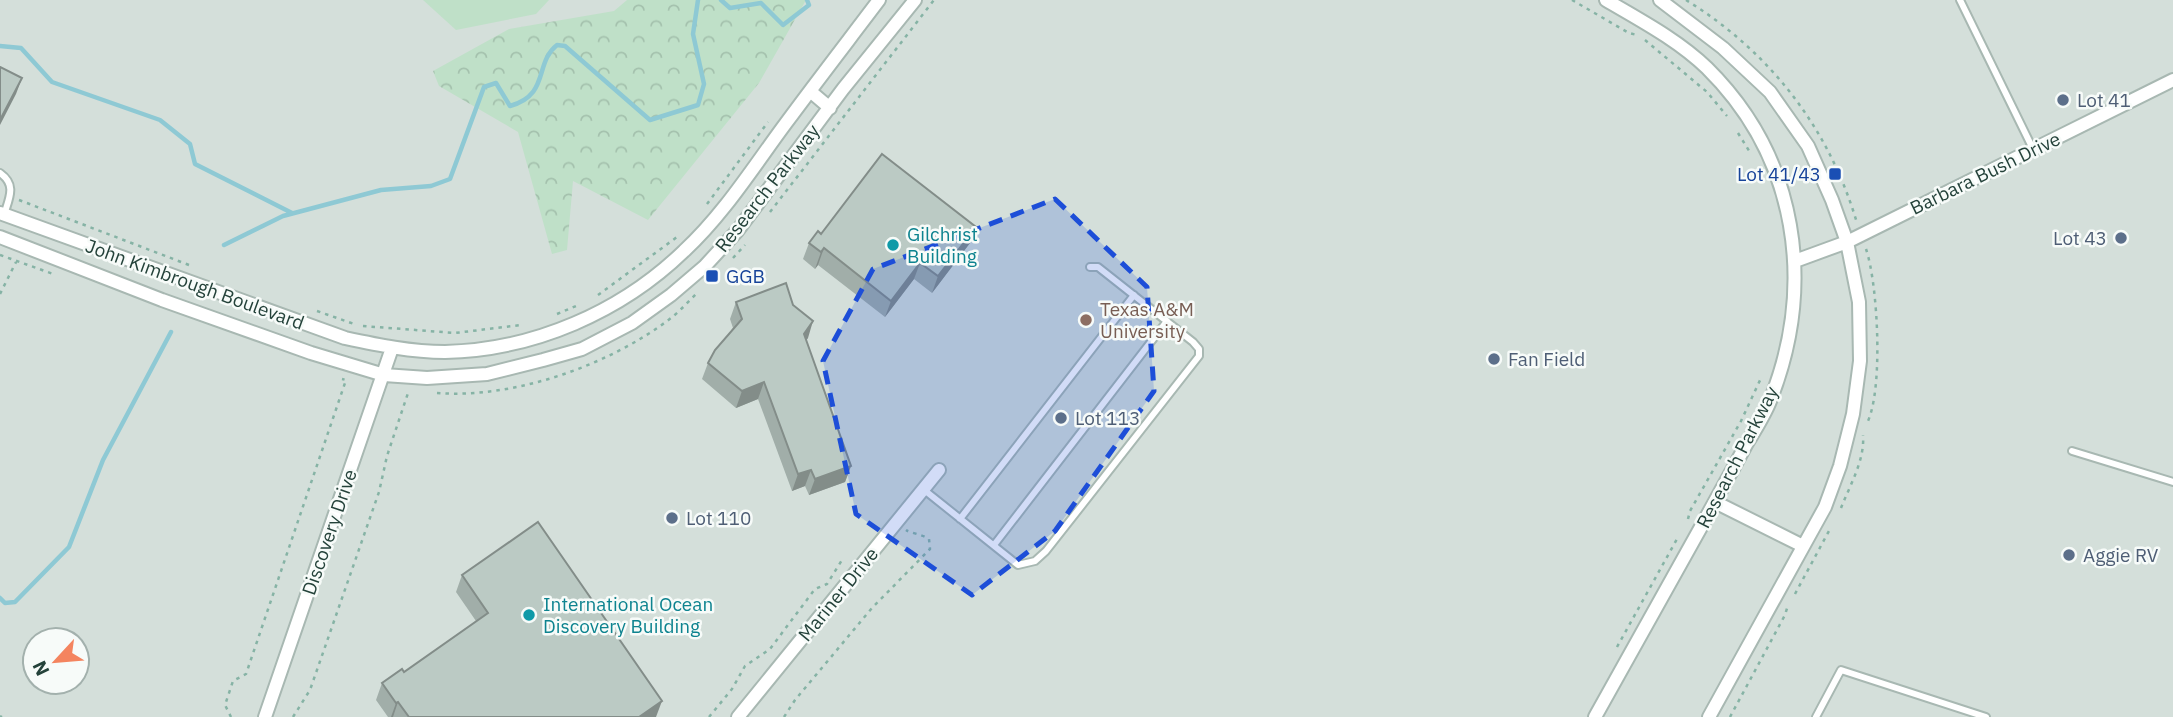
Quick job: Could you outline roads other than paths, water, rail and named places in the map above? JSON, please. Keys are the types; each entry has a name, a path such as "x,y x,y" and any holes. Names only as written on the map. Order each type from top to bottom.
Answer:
{"street":[{"name":"Research Parkway","path":"392,348 445,352 543,337 599,313 646,284 685,251 722,210 879,0"},
{"name":"Research Parkway","path":"384,375 427,379 486,374 542,360 582,349 632,323 659,304 705,266 738,230 915,0"},
{"name":"Research Parkway","path":"1595,717 1769,403 1789,343 1795,303 1795,261 1789,216 1782,188 1756,129 1706,67 1660,33 1606,0"},
{"path":"1660,0 1723,48 1770,92 1808,146 1847,242 1858,302 1860,361 1853,414 1840,466 1825,507 1709,717"},
{"name":"Barbara Bush Drive","path":"1795,261 1847,242 2173,80"},
{"path":"810,91 830,108"},
{"name":"John Kimbrough Boulevard","path":"2,214 345,338 392,348"},
{"name":"John Kimbrough Boulevard","path":"0,237 162,300 312,353 384,375"},
{"path":"646,284 659,304"},
{"name":"Discovery Drive","path":"265,717 392,348"},
{"name":"Mariner Drive","path":"738,717 939,470"},
{"path":"1715,502 1803,547"}],"lane":[{"path":"1960,0 2033,149"},
{"path":"0,173 9,180 9,195 2,214"},
{"path":"923,489 1018,565 1035,561 1046,551 1199,356 1199,349 1193,342 1098,267 1090,267"},
{"path":"960,519 1134,295"},
{"path":"994,545 1167,321"},
{"path":"2072,451 2173,482"},
{"path":"1816,717 1841,670 1986,717"}],"waterway":[{"path":"224,245 283,216 381,190 431,186 450,179 484,87 496,83 510,106 523,101 536,87 550,52 557,45 565,46 650,120 698,105 704,84 693,34 698,0"},
{"path":"721,0 730,8 761,3 783,25 809,5 807,0"},
{"path":"0,46 21,48 52,82 160,120 190,144 195,164 292,213"},
{"path":"0,598 5,603 15,602 69,547 103,460 171,332"}],"place":[{"name":"Lot 41","path":"2063,100"},
{"name":"Lot 41/43","path":"1835,174"},
{"name":"Lot 43","path":"2121,238"},
{"name":"Gilchrist Building","path":"893,245"},
{"name":"GGB","path":"712,276"},
{"name":"Texas A&M University","path":"1086,320"},
{"name":"Fan Field","path":"1494,359"},
{"name":"Lot 113","path":"1061,418"},
{"name":"Lot 110","path":"672,518"},
{"name":"Aggie RV","path":"2069,555"},
{"name":"International Ocean Discovery Building","path":"529,615"}]}
